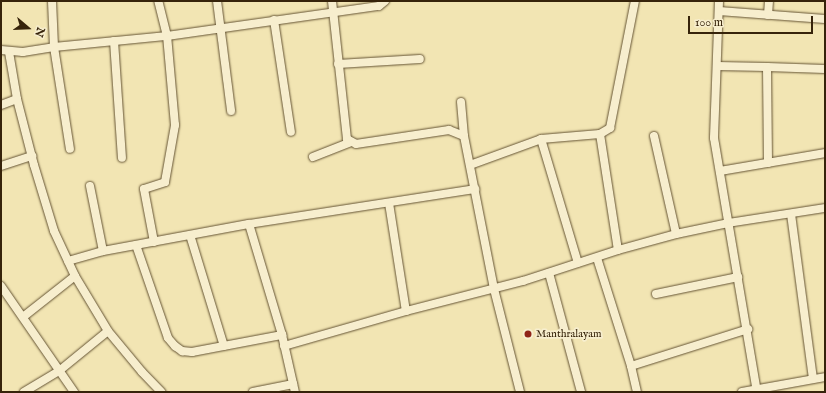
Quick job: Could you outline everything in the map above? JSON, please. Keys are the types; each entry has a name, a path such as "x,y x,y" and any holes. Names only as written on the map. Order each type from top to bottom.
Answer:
{"street":[{"path":"52,1 54,47 70,149"},
{"path":"154,242 144,189 165,182 175,125 166,36 158,1"},
{"path":"217,1 231,111"},
{"path":"332,1 346,135 351,142 356,144 449,130 464,136"},
{"path":"161,392 142,372 108,331 75,276 54,231 32,156 5,51 23,52 54,47 166,36 221,27 379,6 385,1"},
{"path":"470,165 541,139 600,134 610,128 635,1"},
{"path":"719,1 714,138 748,329 757,390"},
{"path":"768,15 769,1"},
{"path":"719,11 825,19"},
{"path":"274,20 291,132"},
{"path":"114,41 122,158"},
{"path":"338,64 420,59"},
{"path":"717,66 767,66 825,69"},
{"path":"767,66 768,163"},
{"path":"1,105 18,99"},
{"path":"461,102 464,136 494,289 520,392"},
{"path":"600,134 618,250"},
{"path":"654,136 676,234"},
{"path":"541,139 578,263"},
{"path":"313,157 351,142"},
{"path":"720,171 825,153"},
{"path":"1,166 32,156"},
{"path":"90,186 103,251"},
{"path":"68,261 103,251 249,224 475,189"},
{"path":"389,202 406,311"},
{"path":"284,346 406,311 494,289 597,258 618,250 676,234 728,223 825,208"},
{"path":"791,214 814,379"},
{"path":"249,224 282,334 294,388 253,392"},
{"path":"190,235 224,346"},
{"path":"136,245 168,338 182,351 192,352 282,334"},
{"path":"597,258 631,366 637,392"},
{"path":"549,273 581,392"},
{"path":"23,317 75,276"},
{"path":"656,294 738,276"},
{"path":"1,286 74,392"},
{"path":"631,366 748,329"},
{"path":"24,392 59,371 108,331"},
{"path":"742,392 825,377"}],"place":[{"name":"Manthralayam","path":"528,334"}]}
